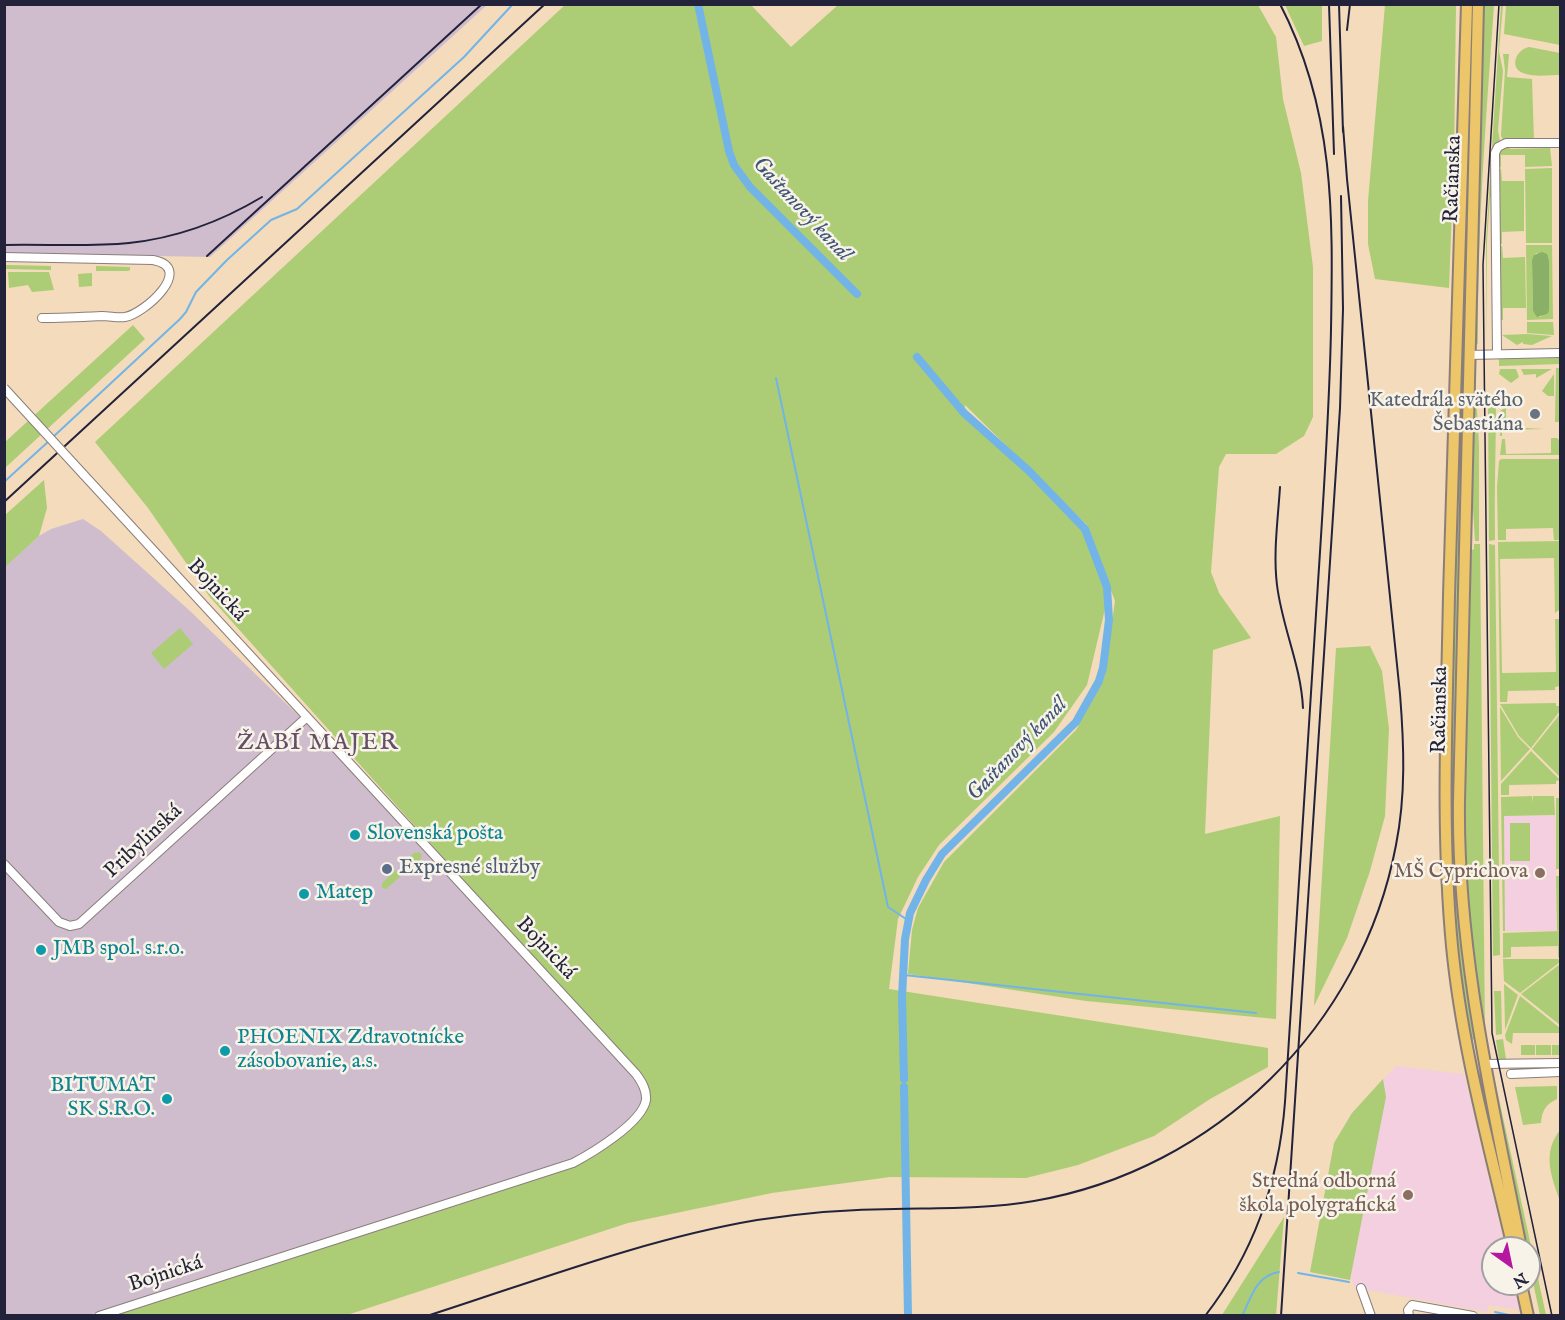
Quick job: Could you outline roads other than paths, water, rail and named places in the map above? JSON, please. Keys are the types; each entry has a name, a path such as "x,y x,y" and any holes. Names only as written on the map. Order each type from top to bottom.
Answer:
{"main road":[{"name":"Račianska","path":"1467,4 1455,333 1445,839 1454,963 1470,1065 1510,1236"},
{"name":"Račianska","path":"1478,4 1459,820 1466,950 1485,1064 1519,1236"},
{"path":"1455,333 1469,355 1455,371"},
{"path":"1470,1065 1485,1064"},
{"path":"1524,1296 1528,1316"},
{"path":"1531,1296 1535,1316"}],"street":[{"name":"Račianska","path":"1497,354 1495,156 1498,147 1503,144 1560,143"},
{"path":"4,257 153,260 165,265 170,279 166,286 135,313 126,317 42,318"},
{"path":"1469,355 1560,353"},
{"name":"Bojnická","path":"4,388 636,1074 645,1089 646,1101 623,1130 603,1146 573,1163 99,1316"},
{"name":"Pribylinská","path":"4,864 59,922 70,926 79,924 307,717"},
{"path":"1485,1064 1560,1063"},
{"path":"1511,1074 1560,1072"},
{"path":"1361,1288 1371,1316"},
{"path":"1408,1316 1407,1310 1412,1305 1473,1316"}],"waterway":[{"path":"53,437 180,319 196,292 227,260 271,220 297,209 464,57 513,4"},
{"name":"Gaštanový kanál","path":"698,4 729,151 734,165 750,187 857,294"},
{"name":"Gaštanový kanál","path":"904,1079 902,997 905,939 910,913 942,854 1076,722 1099,681 1103,668 1109,620 1107,587 1085,529 1029,471 964,413 917,357"},
{"path":"776,378 888,907 909,921"},
{"path":"4,482 49,441"},
{"path":"904,975 1256,1013"},
{"name":"Gaštanový kanál","path":"904,1087 908,1316"},
{"path":"1242,1316 1260,1282 1271,1274 1279,1272"},
{"path":"1298,1273 1349,1282"},
{"path":"1495,1312 1509,1315"}],"tram line":[{"path":"1499,4 1483,265 1492,1033 1552,1316"}],"railway":[{"path":"207,256 482,4"},
{"path":"4,502 545,4"},
{"path":"1205,1316 1237,1267 1261,1215 1270,1188 1282,1131 1325,472 1332,287 1327,164 1321,123 1311,83 1298,44 1280,4"},
{"path":"1329,4 1334,154"},
{"path":"1339,4 1343,132"},
{"path":"1347,30 1350,4"},
{"path":"427,1316 632,1249 715,1228 757,1220 826,1212 1017,1204 1100,1184 1162,1158 1219,1122 1270,1079 1314,1029 1351,973 1378,911 1396,845 1403,788 1400,694 1343,126"},
{"path":"1281,1316 1340,408 1343,309 1341,196"},
{"path":"4,245 98,245 147,241 181,233 215,221 262,197"},
{"path":"1280,487 1276,548 1277,585 1299,677 1303,708"}],"place":[{"name":"Katedrála svätého Šebastiána","path":"1535,414"},
{"name":"Slovenská pošta","path":"355,835"},
{"name":"Expresné služby","path":"387,869"},
{"name":"MŠ Cyprichova","path":"1540,873"},
{"name":"Matep","path":"304,894"},
{"name":"JMB spol. s.r.o.","path":"41,950"},
{"name":"PHOENIX Zdravotnícke zásobovanie, a.s.","path":"225,1051"},
{"name":"BITUMAT SK S.R.O.","path":"167,1099"},
{"name":"Stredná odborná škola polygrafická","path":"1408,1195"}],"district":[{"name":"ŽABÍ MAJER","path":"318,744"}]}
